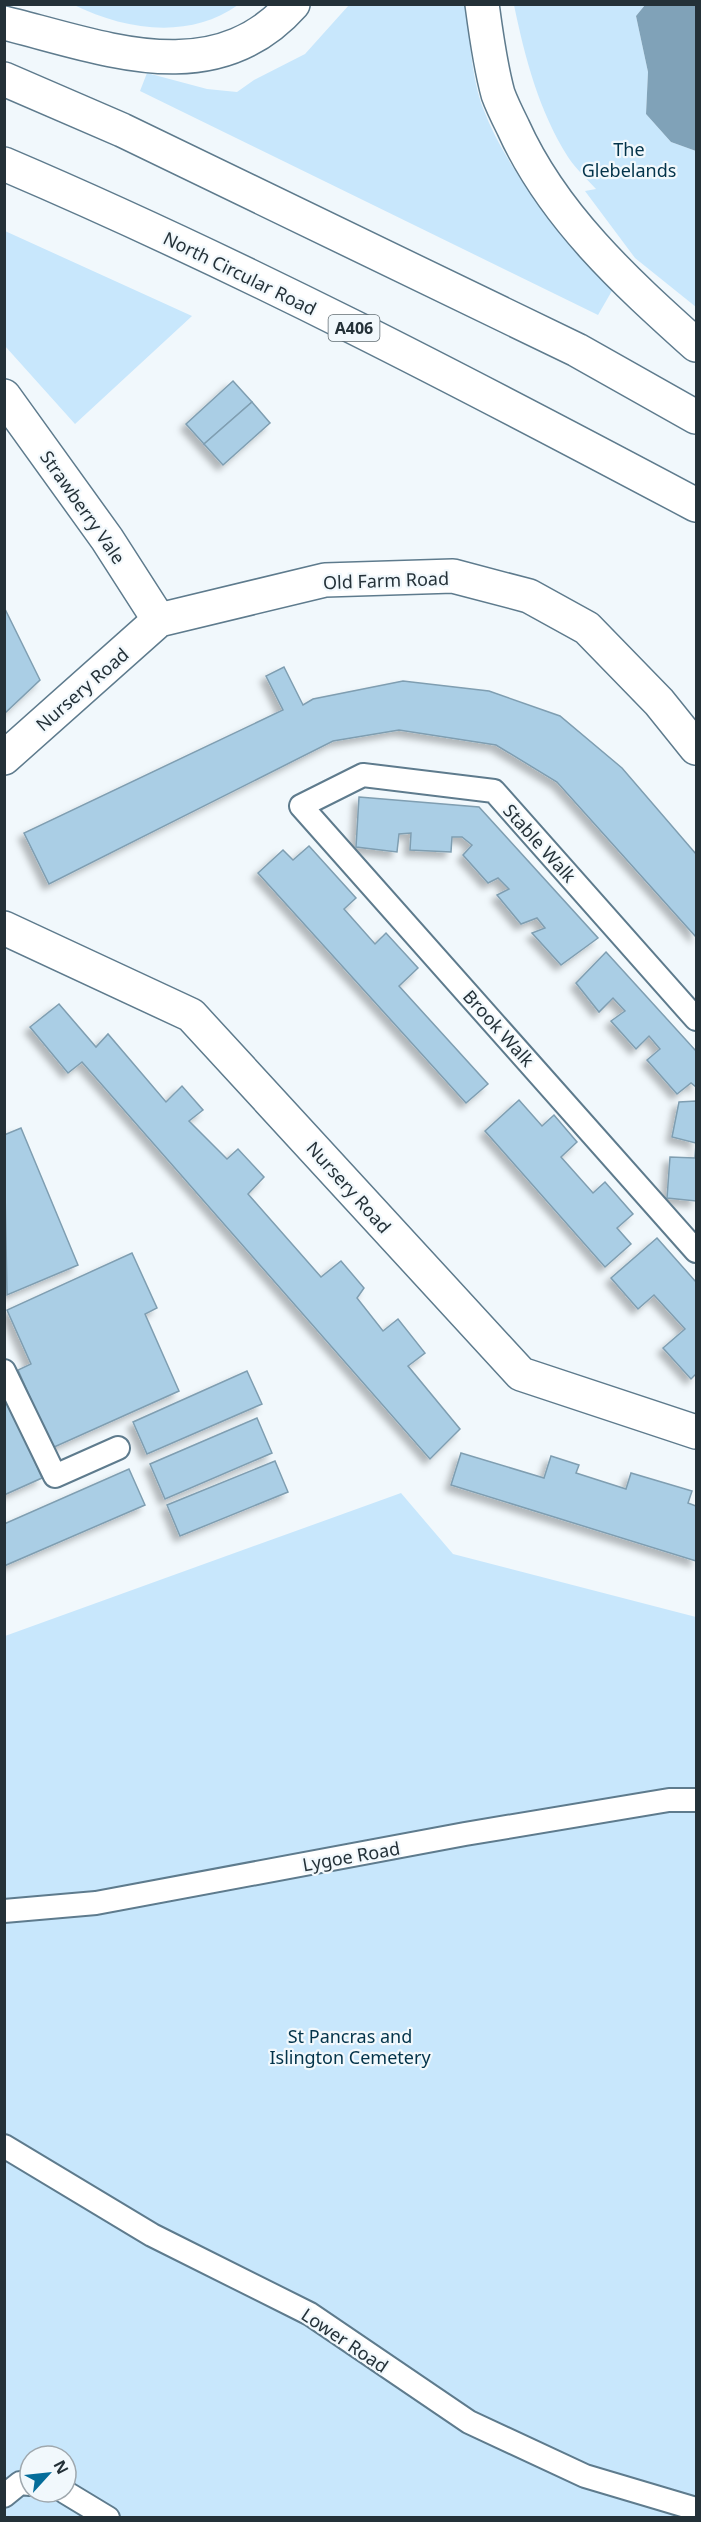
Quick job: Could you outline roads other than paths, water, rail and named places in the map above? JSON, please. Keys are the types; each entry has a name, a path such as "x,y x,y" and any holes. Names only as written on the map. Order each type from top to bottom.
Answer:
{"main road":[{"path":"4,23 146,57 191,58 229,48 257,36 281,18 293,4"},
{"path":"482,4 499,96 522,147 550,192 587,240 623,279 696,345"},
{"path":"4,79 122,130 566,345 696,417"},
{"name":"North Circular Road","path":"4,164 261,282 490,396 696,505"},
{"name":"Strawberry Vale","path":"4,396 107,539 159,620"},
{"name":"Old Farm Road","path":"159,620 325,580 453,576 529,596 587,628 659,702 696,748"},
{"name":"Nursery Road","path":"4,758 159,620"},
{"name":"Nursery Road","path":"4,927 191,1015 520,1374 693,1427"}],"lane":[{"name":"Stable Walk","path":"302,806 363,775 494,791 696,1019"},
{"name":"Brook Walk","path":"302,806 696,1251"},
{"path":"4,1371 55,1476 118,1448"},
{"name":"Lygoe Road","path":"4,1911 96,1904 465,1834 669,1800 696,1800"},
{"name":"Lower Road","path":"4,2146 152,2235 310,2314 469,2422 585,2476 696,2509"},
{"path":"4,2496 18,2485"},
{"path":"78,2500 108,2517"}],"park label":[{"name":"The Glebelands","path":"629,159"},
{"name":"St Pancras and Islington Cemetery","path":"350,2046"}]}
